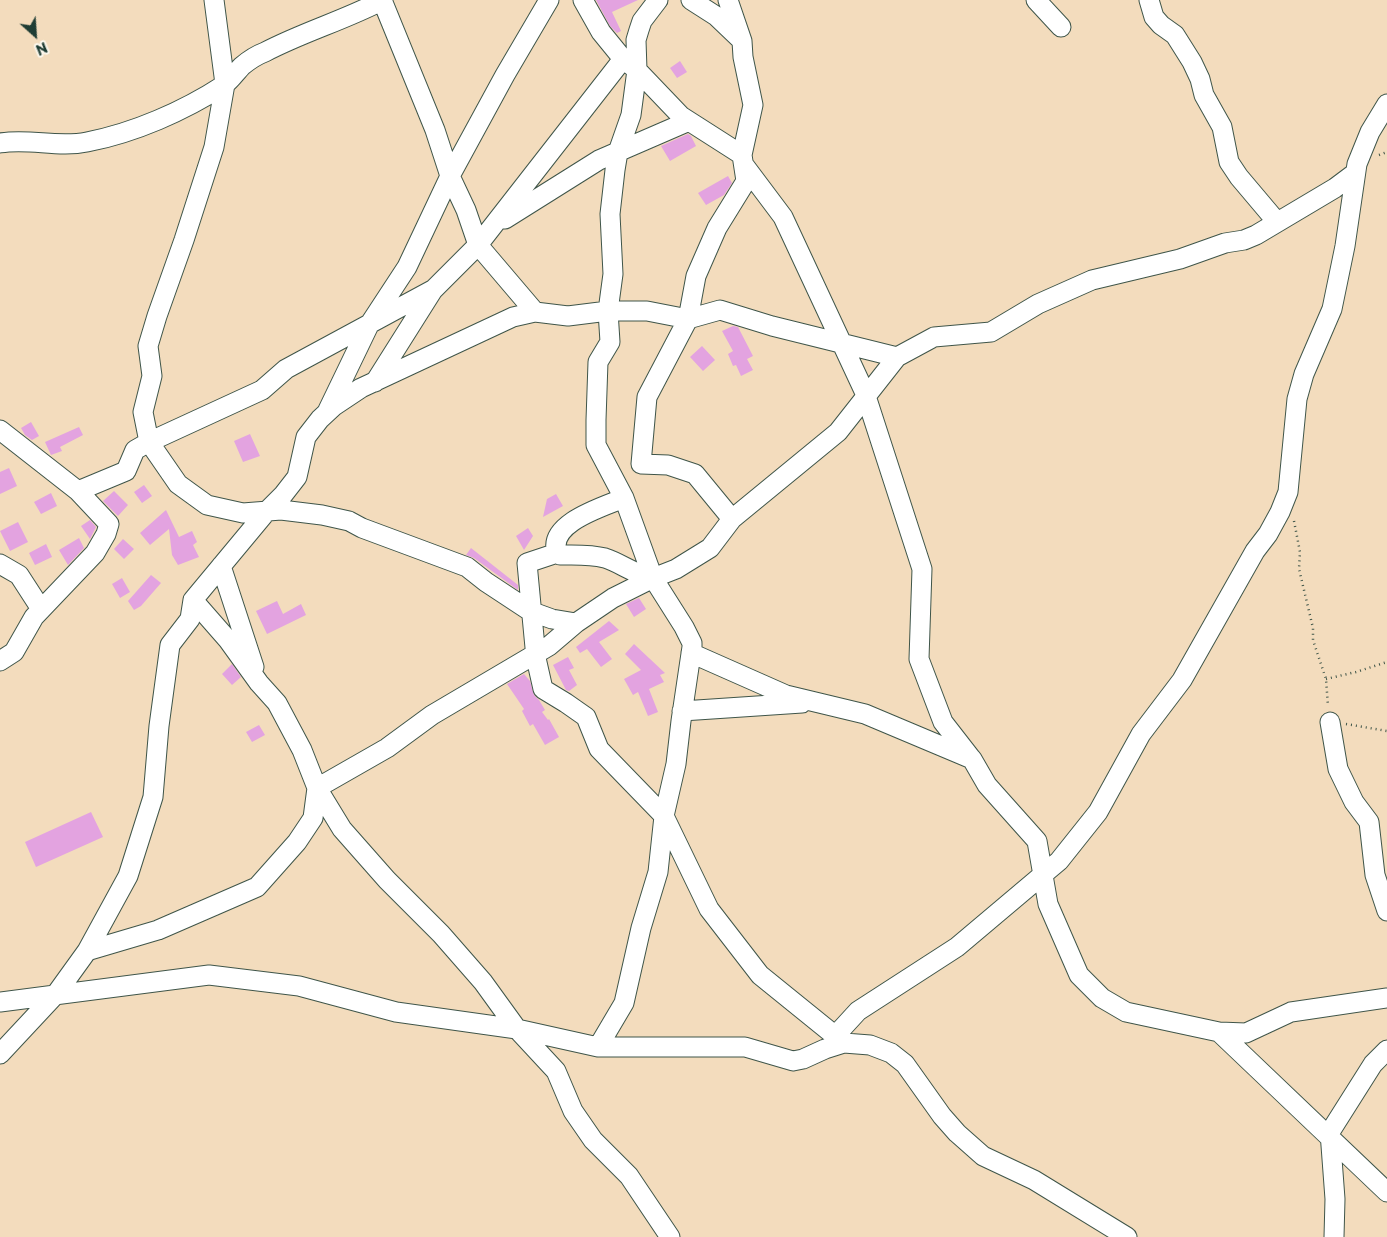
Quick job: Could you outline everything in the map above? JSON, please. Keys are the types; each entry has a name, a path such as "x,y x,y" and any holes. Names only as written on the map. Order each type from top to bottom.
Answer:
{"street":[{"path":"214,0 226,84 214,147 148,346 152,376 143,412 149,442 178,484 206,505 243,513 281,510 322,515 351,522 362,528 467,567 486,582 532,612 552,619 576,623"},
{"path":"0,143 50,144 86,142 113,136 177,112 226,84 244,65 264,52 344,19 382,0 435,130 450,176 466,210 478,244 535,312"},
{"path":"328,412 369,325 407,267 450,176 505,75 549,0"},
{"path":"583,0 601,32 676,112 743,160 783,217 866,396 922,569 919,659 943,722 972,759 987,785 1037,842 1048,904 1079,975 1102,998 1126,1012 1219,1032 1246,1033 1291,1012 1387,998"},
{"path":"598,1047 624,1003 641,928 658,872 664,816 676,764 692,643 653,578 624,498 596,445 598,362 610,342 608,311 613,274 610,214 618,152 631,115 630,64 638,30 642,21 658,0"},
{"path":"691,0 716,16 742,41"},
{"path":"728,0 742,41 743,57 753,105 743,160 746,181 717,228 696,276 688,319 647,396 641,464 668,465 695,474 732,519"},
{"path":"1036,0 1061,27"},
{"path":"1149,0 1154,17 1175,36 1196,70 1204,95 1222,127 1229,162 1239,177 1277,222"},
{"path":"375,382 434,289 478,244 630,64"},
{"path":"0,1002 209,975 299,986 396,1012 517,1029 598,1047 746,1047 793,1061 803,1059 825,1049 840,1039 858,1011 957,947 1059,861 1098,812 1142,734 1182,680 1254,551 1268,534 1286,498 1292,466 1296,399 1304,374 1332,309 1345,246 1356,164 1370,132 1387,104"},
{"path":"493,226 599,160 689,121"},
{"path":"317,788 387,748 432,715 536,654 576,623 613,598 676,569 710,548 732,519 838,432 897,357 934,337 991,332 1038,304 1092,280 1180,259 1225,243 1244,240 1256,235 1335,188 1355,173"},
{"path":"78,491 126,471 136,450 149,442 262,390 286,369 434,289"},
{"path":"0,1054 56,994 87,951 128,876 153,797 159,726 170,645 190,619 193,600 297,477 306,437 328,412 361,388 513,317 535,312 568,316 608,311 647,311 688,319 720,310 772,326 897,357"},
{"path":"0,434 27,451 78,491 109,524 106,534 95,553 34,617 14,652 0,661"},
{"path":"557,553 556,548 560,533 566,526 583,515 624,498"},
{"path":"653,578 635,573 605,558 584,555 560,555 557,553 527,563 536,654 543,689 586,718 599,749 664,816 709,910 760,975 840,1039 891,1053 905,1064 942,1116 957,1133 983,1156 1034,1180 1127,1237"},
{"path":"0,564 19,575 41,609"},
{"path":"221,566 259,683"},
{"path":"193,600 228,640 259,683 277,703 302,750 317,788 342,829 387,880 441,934 483,982 517,1029 556,1071 573,1111 593,1140 629,1176 670,1237"},
{"path":"691,653 786,695 864,714 972,759"},
{"path":"682,711 816,702"},
{"path":"1330,722 1338,769 1354,802 1368,822 1375,874 1387,911"},
{"path":"87,951 158,930 256,886 297,842 313,818 317,788"},
{"path":"1219,1032 1387,1192"},
{"path":"1334,1237 1336,1199 1330,1132 1373,1064 1387,1050"}],"path":[{"path":"1286,498 1298,539 1300,552 1298,569 1313,628 1312,640 1326,679 1330,722 1387,731"},
{"path":"1326,679 1387,662"}],"building":[{"path":"596,0 638,0 612,12 621,31 617,33 610,26"},
{"path":"680,61 687,72 677,78 670,68"},
{"path":"688,134 696,146 670,161 661,146"},
{"path":"728,176 732,183 724,195 706,205 698,193"},
{"path":"733,326 738,327 753,356 747,359 753,370 741,376 736,365 733,366 728,354 733,351 722,331"},
{"path":"702,346 715,360 703,371 690,357"},
{"path":"31,422 39,436 32,440 25,435 21,428"},
{"path":"79,427 83,435 60,447 62,451 51,455 45,442"},
{"path":"250,434 260,456 243,462 234,441"},
{"path":"9,468 17,486 0,494 0,472"},
{"path":"144,485 152,496 142,503 134,492"},
{"path":"114,491 128,505 118,516 103,501"},
{"path":"51,493 57,506 41,514 34,502"},
{"path":"556,494 563,506 543,517 547,499"},
{"path":"166,510 179,537 192,531 197,542 193,545 199,557 178,565 172,555 169,529 150,545 140,533"},
{"path":"90,520 96,527 90,539 81,526"},
{"path":"18,522 28,542 10,551 0,531"},
{"path":"528,528 533,536 524,550 516,536"},
{"path":"79,538 84,548 68,565 59,550"},
{"path":"123,539 134,549 124,559 114,549"},
{"path":"46,544 52,557 35,565 29,553"},
{"path":"471,548 518,585 518,590 474,558 466,555"},
{"path":"151,575 161,583 141,606 134,610 128,601"},
{"path":"122,578 130,592 120,598 112,584"},
{"path":"639,598 646,609 634,617 626,604"},
{"path":"277,601 283,614 301,604 306,615 267,634 256,611"},
{"path":"609,621 619,630 599,642 612,659 601,667 587,649 580,653 576,647"},
{"path":"634,644 665,673 660,675 664,682 649,689 658,712 648,716 638,692 633,695 624,679 641,670 625,654"},
{"path":"568,657 574,668 569,670 577,685 569,691 566,690 553,665"},
{"path":"232,664 241,677 232,685 222,674"},
{"path":"524,674 530,681 534,695 545,710 542,712 549,719 559,737 545,745 533,724 530,726 522,711 524,709 507,684"},
{"path":"259,725 265,735 252,742 246,732"},
{"path":"91,812 103,837 36,867 25,842"}]}
